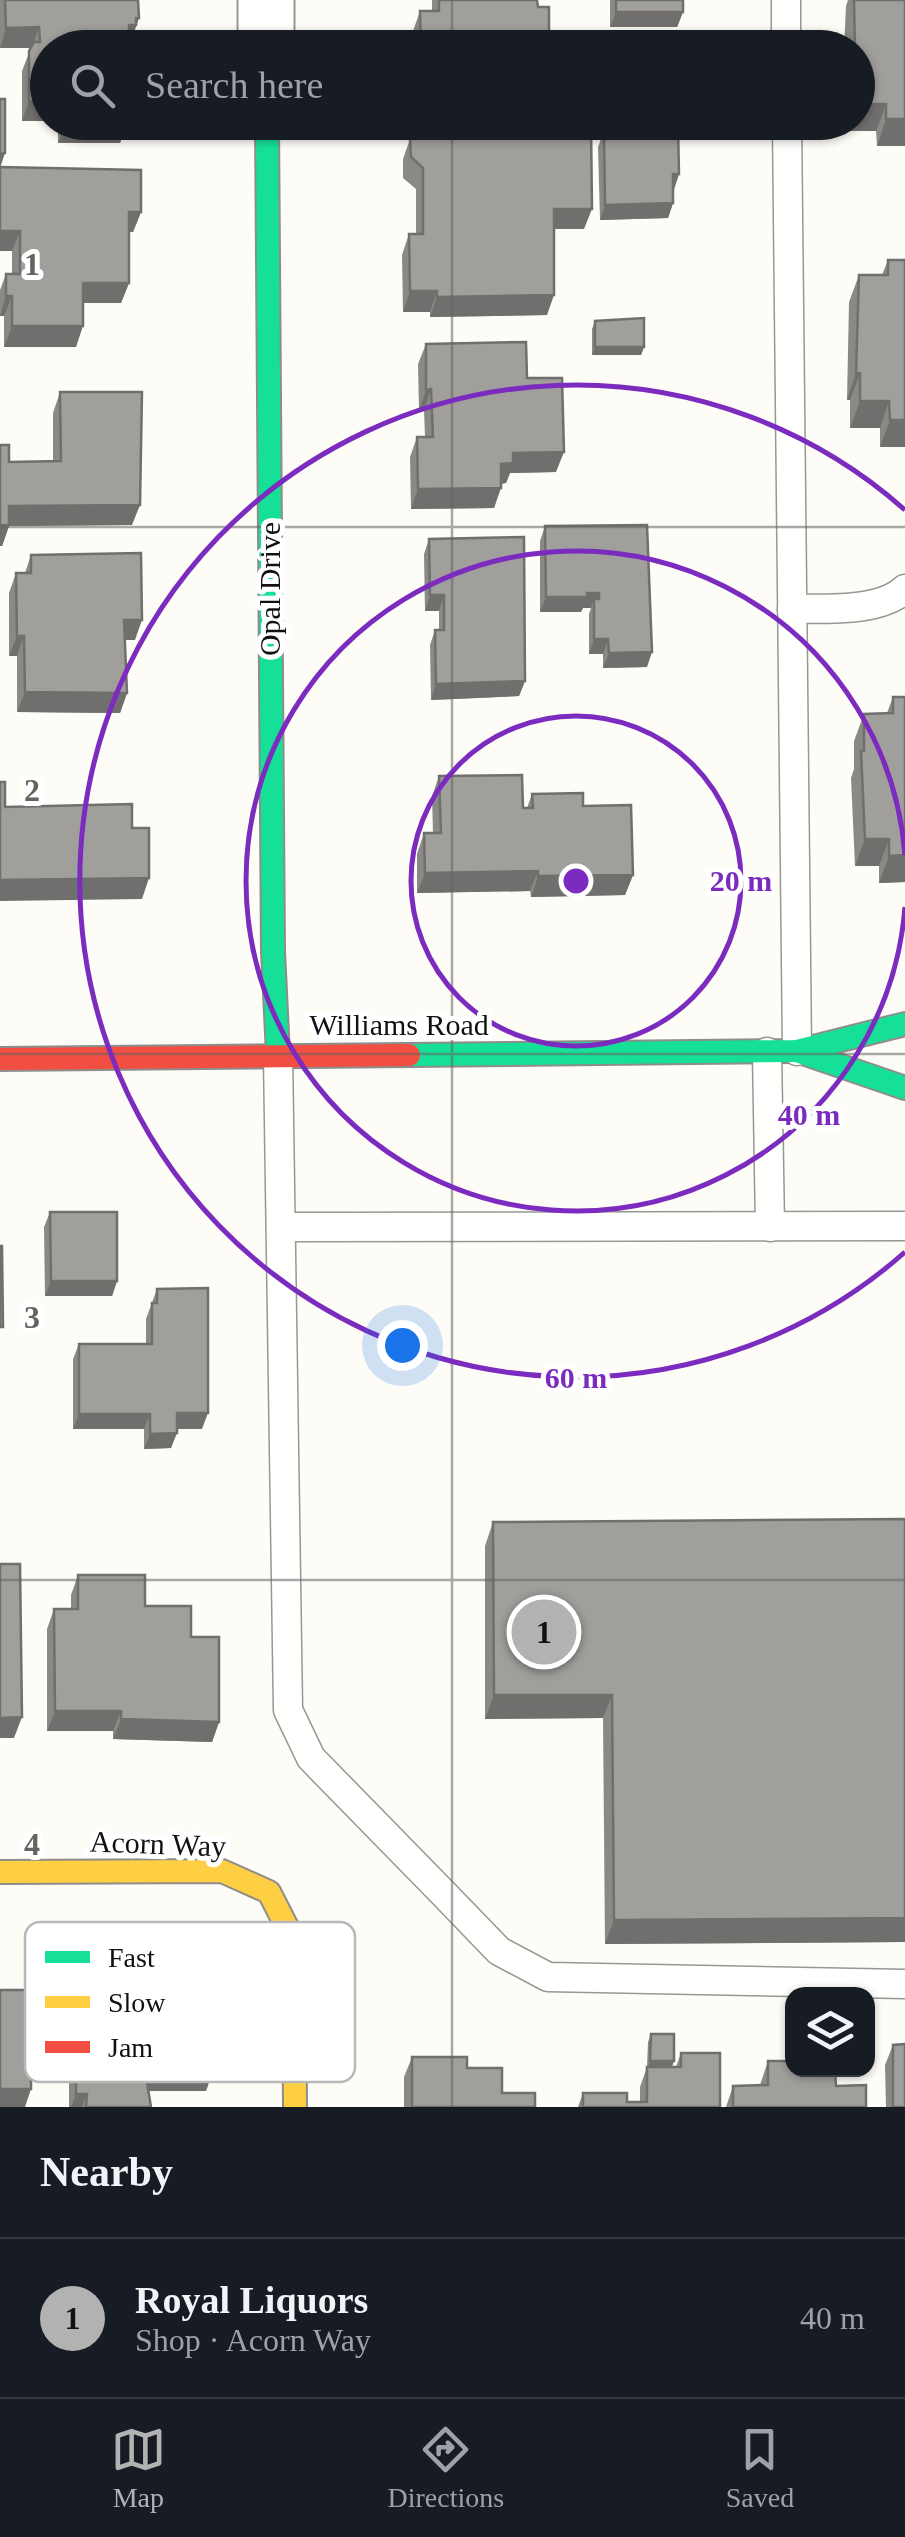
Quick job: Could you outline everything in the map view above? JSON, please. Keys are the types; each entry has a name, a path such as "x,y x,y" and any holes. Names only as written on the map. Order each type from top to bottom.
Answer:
{"street":[{"path":"266,0 266,30"},
{"name":"Opal Drive","path":"266,140 273,951 278,1055"},
{"name":"Williams Road","path":"0,1059 798,1051 905,1024"},
{"name":"Williams Road","path":"798,1051 905,1088"},
{"name":"Acorn Way","path":"0,1872 222,1870 269,1892 284,1922"},
{"name":"Acorn Way","path":"295,2082 295,2107"}],"lane":[{"path":"786,0 786,30"},
{"path":"787,140 798,1051"},
{"path":"792,609 873,603 905,589"},
{"path":"767,1052 770,1227"},
{"path":"278,1055 288,1710 311,1758 500,1951 548,1977 905,1984"},
{"path":"281,1227 905,1226"}],"building":[{"path":"5,0 138,0 139,18 136,25 129,25 129,30 6,28"},
{"path":"439,0 537,0 538,7 549,7 549,30 421,30 420,11 439,11"},
{"path":"616,0 683,0 683,12 616,12"},
{"path":"854,0 905,0 905,119 886,119 886,104 875,104 875,30 855,30"},
{"path":"0,99 5,99 5,153 0,154"},
{"path":"410,140 591,140 592,209 554,209 554,295 437,297 437,291 410,291 409,234 423,234 423,168 411,157"},
{"path":"604,140 678,140 679,174 673,174 673,203 605,205"},
{"path":"0,167 141,170 141,212 129,212 129,283 83,283 83,326 12,326 12,296 6,296 6,274 20,274 20,231 0,231"},
{"path":"888,260 905,260 905,420 890,420 889,401 860,401 860,373 856,373 859,275 888,275"},
{"path":"644,318 644,347 595,347 595,321"},
{"path":"526,342 527,378 562,378 564,452 513,453 513,463 501,464 501,488 418,489 417,437 433,437 431,389 426,390 426,344"},
{"path":"60,392 142,392 140,505 9,506 9,525 0,525 0,445 9,445 9,462 61,461"},
{"path":"647,525 652,652 609,653 608,639 594,639 594,599 599,599 599,593 587,593 587,597 546,597 545,526"},
{"path":"524,537 525,681 436,684 435,630 444,630 444,595 430,595 429,539"},
{"path":"141,553 142,620 124,620 127,693 25,692 24,636 17,636 16,573 31,573 31,555"},
{"path":"893,697 905,697 905,855 889,856 889,839 865,839 861,751 864,714 893,713"},
{"path":"522,775 523,808 533,808 532,794 583,793 583,806 631,805 633,875 538,876 538,871 425,873 424,833 441,833 439,776"},
{"path":"0,782 5,782 5,807 132,804 132,828 149,828 149,878 0,880"},
{"path":"50,1212 117,1212 117,1281 51,1281"},
{"path":"2,1246 3,1327 0,1327"},
{"path":"208,1288 208,1413 177,1413 177,1433 150,1434 150,1414 79,1414 79,1344 152,1344 152,1303 157,1303 157,1289"},
{"path":"905,1519 905,1918 614,1920 612,1695 494,1695 493,1522"},
{"path":"0,1564 20,1564 22,1717 0,1718"},
{"path":"78,1575 145,1575 145,1606 191,1606 191,1637 219,1637 219,1722 121,1719 121,1711 55,1711 54,1609 78,1609"},
{"path":"0,1990 25,1990 25,2082 31,2082 31,2089 2,2089 0,2105"},
{"path":"651,2034 674,2034 674,2061 650,2061"},
{"path":"905,2044 905,2107 893,2107 893,2045"},
{"path":"681,2053 720,2053 720,2107 583,2107 583,2093 627,2093 627,2102 647,2102 647,2067 681,2067"},
{"path":"412,2057 467,2057 467,2068 502,2068 502,2093 535,2093 535,2107 412,2107"},
{"path":"768,2061 785,2061 785,2077 835,2077 836,2086 866,2085 866,2107 733,2107 733,2086 768,2085"},
{"path":"76,2082 147,2082 151,2107 86,2107 87,2094 76,2094"}],"traffic: fast":[{"path":"267,140 273,951 278,1055"},
{"path":"409,1055 797,1051 905,1024"},
{"path":"797,1051 905,1088"}],"traffic: slow":[{"path":"0,1872 222,1871 269,1892 284,1922"},
{"path":"295,2082 295,2107"}],"traffic: jam":[{"path":"0,1059 409,1055"}],"place":[{"name":"Royal Liquors","path":"544,1632"}]}
